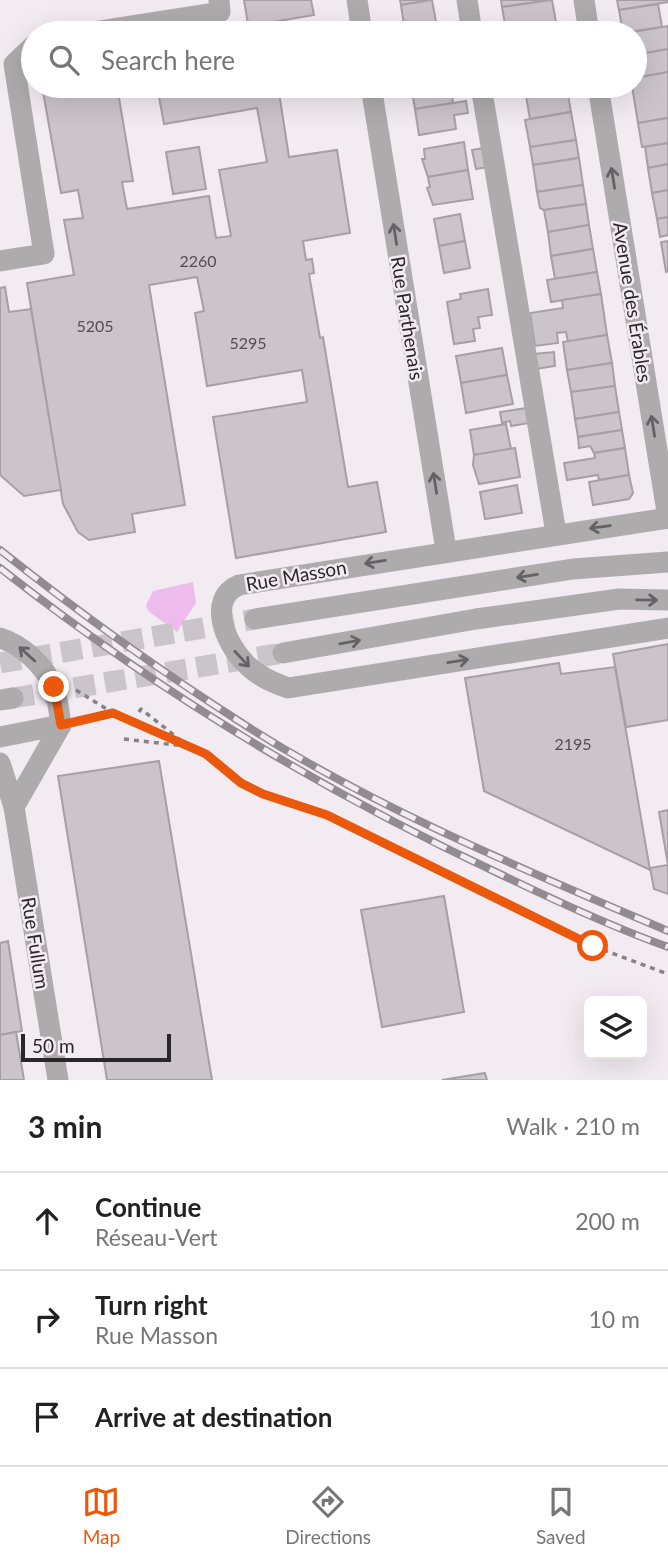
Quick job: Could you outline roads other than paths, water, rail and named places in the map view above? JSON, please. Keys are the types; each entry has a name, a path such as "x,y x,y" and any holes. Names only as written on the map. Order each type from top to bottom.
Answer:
{"street":[{"path":"163,21 220,12 219,0"},
{"path":"357,0 360,21"},
{"path":"467,0 470,21"},
{"path":"584,0 587,21"},
{"path":"0,261 44,254 14,64 21,57"},
{"name":"Rue Parthenais","path":"373,98 446,550"},
{"path":"483,98 555,533"},
{"name":"Avenue des Érables","path":"600,98 667,508"},
{"name":"Rue Masson","path":"667,508 555,533 239,584 228,589 222,598 222,616 230,645 246,665 264,679 288,688 668,628"},
{"name":"Rue Masson","path":"255,619 573,569 668,562"},
{"path":"282,653 606,601 668,600"},
{"path":"0,638 13,641 41,667 54,687 61,725 14,807"},
{"path":"0,737 61,725"},
{"name":"Rue Fullum","path":"0,763 14,807 58,1080"}],"tunnel":[{"path":"0,663 255,619"},
{"path":"13,698 283,653"}],"railway":[{"path":"0,550 151,662 213,705 295,755 452,837 668,931"},
{"path":"0,568 119,656 180,697 306,774 502,875 584,913 668,947"}]}
